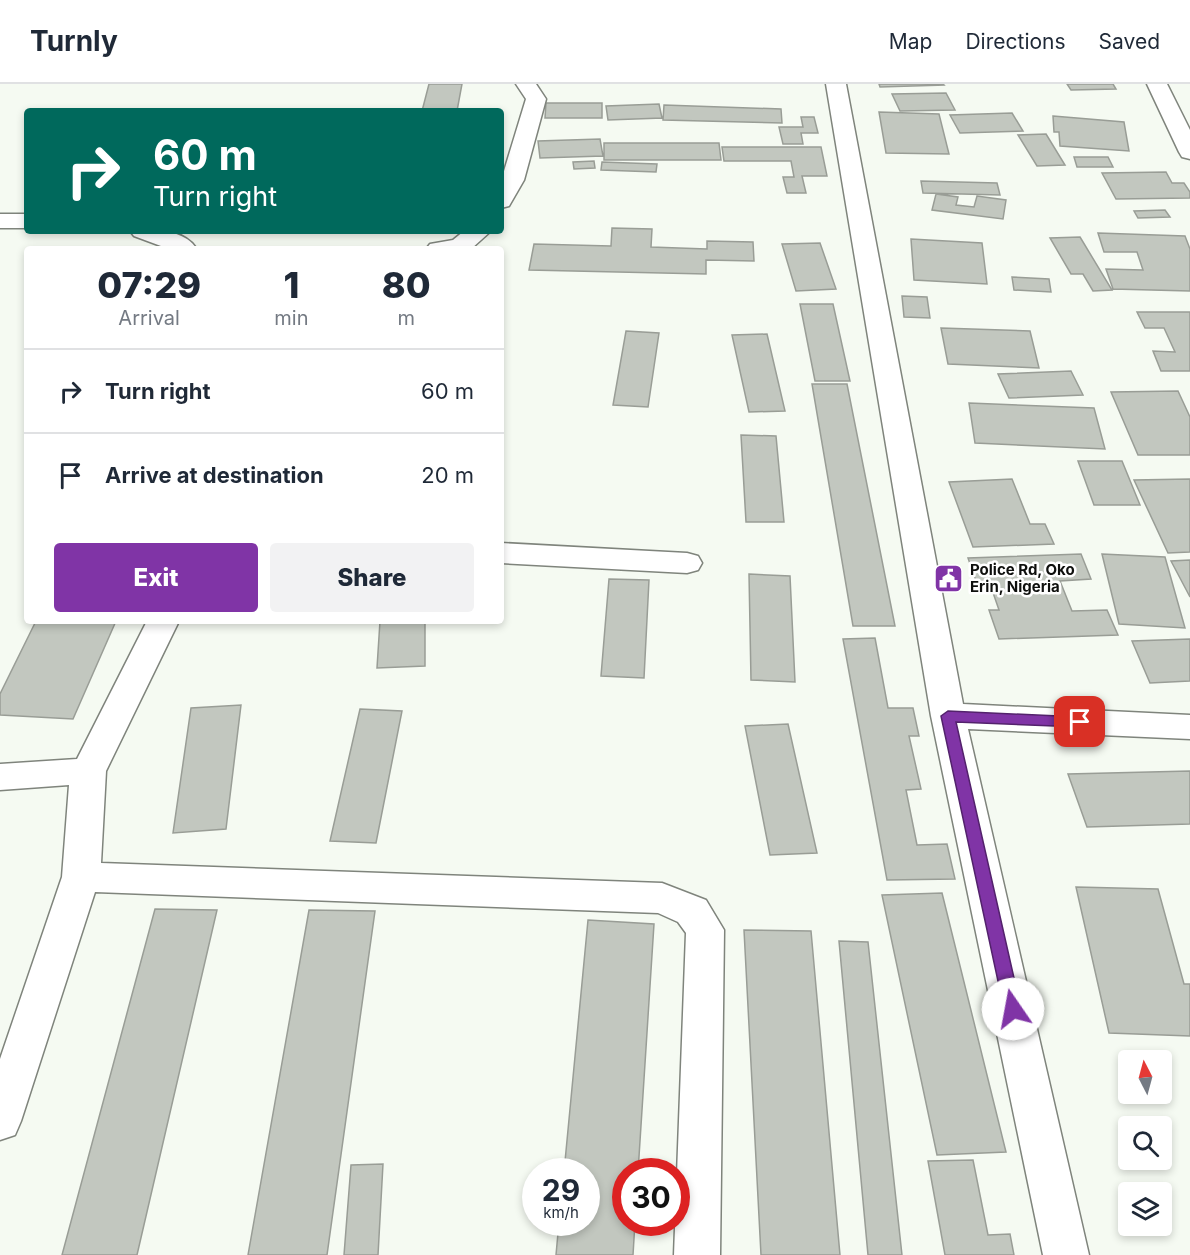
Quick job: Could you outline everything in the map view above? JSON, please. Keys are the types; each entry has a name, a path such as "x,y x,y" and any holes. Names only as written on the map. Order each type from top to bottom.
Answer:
{"street":[{"path":"504,197 513,184 536,99 526,84"},
{"path":"837,84 948,716 1066,1255"},
{"path":"1157,84 1190,152"},
{"path":"0,221 24,221"},
{"path":"152,234 171,240 180,246"},
{"path":"459,246 475,234"},
{"path":"504,553 687,563"},
{"path":"0,1121 81,877 87,771 161,624"},
{"path":"948,716 1190,727"},
{"path":"0,777 87,771"},
{"path":"81,877 662,898 692,911 705,930 697,1255"}],"building":[{"path":"429,84 462,84 458,108 423,108"},
{"path":"879,84 943,84 944,85 880,87"},
{"path":"1067,84 1113,84 1116,89 1071,90"},
{"path":"946,93 955,110 900,111 892,94"},
{"path":"546,103 602,103 602,118 545,118"},
{"path":"659,104 662,118 608,120 606,106"},
{"path":"664,105 781,109 782,123 663,120"},
{"path":"879,112 939,114 949,154 886,153"},
{"path":"1012,113 1023,131 960,133 950,115"},
{"path":"1053,116 1124,122 1129,151 1060,146 1059,132 1054,132"},
{"path":"801,117 814,117 818,133 801,133 803,144 783,144 779,127 803,127"},
{"path":"1046,134 1065,165 1037,166 1018,135"},
{"path":"600,139 603,156 540,158 538,141"},
{"path":"604,143 719,143 721,160 604,160"},
{"path":"722,147 821,147 827,176 802,176 806,193 787,193 783,177 794,177 791,161 724,161"},
{"path":"1074,157 1108,157 1113,167 1077,167"},
{"path":"594,161 595,168 574,169 573,162"},
{"path":"602,162 657,164 656,172 601,170"},
{"path":"1166,172 1172,183 1184,183 1190,192 1190,198 1116,199 1102,173"},
{"path":"921,181 997,183 1000,195 923,193"},
{"path":"936,194 958,197 956,205 974,207 977,196 1006,200 1003,219 932,210"},
{"path":"1165,210 1170,217 1138,218 1134,211"},
{"path":"612,228 652,229 651,247 707,249 707,241 753,242 754,261 706,260 706,274 529,270 534,244 611,246"},
{"path":"1098,233 1185,236 1190,249 1190,291 1113,289 1106,269 1143,270 1137,252 1104,252"},
{"path":"1080,237 1112,290 1093,291 1083,274 1071,274 1050,238"},
{"path":"911,239 982,243 987,284 914,280"},
{"path":"820,243 836,289 796,291 782,244"},
{"path":"1012,277 1049,279 1051,292 1014,290"},
{"path":"902,296 927,297 930,318 904,317"},
{"path":"800,304 833,304 850,381 815,381"},
{"path":"1137,312 1190,312 1190,371 1161,371 1153,351 1175,352 1164,328 1145,328"},
{"path":"941,328 1030,331 1039,368 948,364"},
{"path":"626,331 659,333 648,407 613,405"},
{"path":"767,334 785,411 749,412 732,335"},
{"path":"1071,371 1083,395 1009,398 998,374"},
{"path":"812,384 847,384 895,626 853,626"},
{"path":"1178,391 1190,417 1190,455 1138,455 1111,392"},
{"path":"969,403 1094,408 1105,449 975,443"},
{"path":"741,435 776,436 784,522 746,522"},
{"path":"1078,461 1122,461 1140,505 1094,505"},
{"path":"1012,479 1030,524 1045,524 1054,544 973,547 949,482"},
{"path":"1190,479 1190,552 1168,553 1134,480"},
{"path":"1081,554 1091,579 1060,581 1072,611 1107,610 1118,635 999,639 989,610 999,610 989,581 976,581 968,558"},
{"path":"1102,554 1165,557 1185,628 1119,624"},
{"path":"1190,560 1190,597 1171,561"},
{"path":"749,574 790,576 795,682 751,680"},
{"path":"609,579 649,580 644,678 601,676"},
{"path":"35,624 115,624 73,719 0,715 0,694"},
{"path":"380,624 425,624 425,666 377,668"},
{"path":"875,638 888,708 913,708 919,736 909,736 921,789 906,790 917,845 947,844 955,879 887,880 843,639"},
{"path":"1190,639 1190,681 1150,683 1132,641"},
{"path":"241,705 226,829 173,833 191,708"},
{"path":"360,709 402,711 376,843 330,841"},
{"path":"788,724 817,853 770,855 745,726"},
{"path":"1190,771 1190,824 1087,827 1068,774"},
{"path":"1076,887 1158,889 1184,984 1190,984 1190,1036 1109,1033"},
{"path":"942,893 1006,1152 937,1155 882,895"},
{"path":"155,909 217,910 137,1255 62,1255"},
{"path":"309,910 375,911 327,1255 248,1255"},
{"path":"588,920 654,924 639,1158 612,1158 612,1236 634,1236 633,1255 556,1255 558,1236 600,1236 600,1158 565,1158"},
{"path":"744,930 811,931 840,1255 761,1255"},
{"path":"839,941 868,942 902,1255 868,1255"},
{"path":"973,1160 988,1235 1010,1234 1014,1255 945,1255 928,1161"},
{"path":"383,1164 378,1255 344,1255 351,1165"}],"place":[{"name":"Police Rd, Oko Erin, Nigeria","path":"949,579"}],"route":[{"path":"1013,1009 948,716 1080,722"}]}
